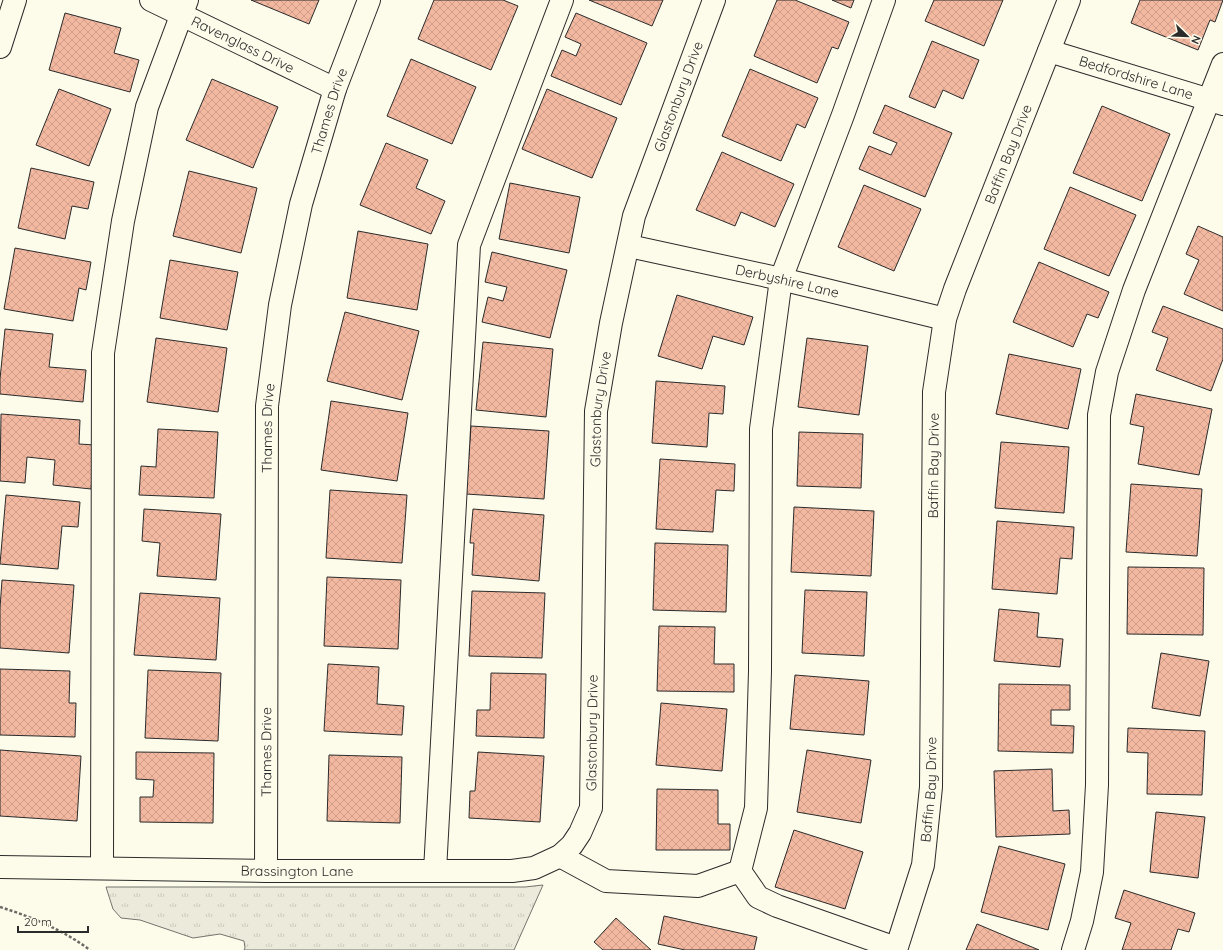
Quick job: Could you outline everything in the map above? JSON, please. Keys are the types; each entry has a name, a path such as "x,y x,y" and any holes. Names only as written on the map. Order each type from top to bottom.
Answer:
{"street":[{"path":"0,47 15,0"},
{"name":"Ravenglass Drive","path":"150,0 184,7 335,89"},
{"name":"Thames Drive","path":"266,871 267,406 280,305 301,204 335,89 369,0"},
{"path":"435,871 469,245 562,0"},
{"name":"Glastonbury Drive","path":"580,833 591,808 596,412 611,323 629,246 634,216 714,0"},
{"path":"884,0 843,115 781,279 761,429 760,671 756,808 740,871 758,897 777,906 896,949"},
{"name":"Baffin Bay Drive","path":"896,949 923,865 931,787 934,392 945,319 955,289 1069,0"},
{"path":"102,868 103,353 123,221 147,107 184,7"},
{"name":"Bedfordshire Lane","path":"1049,51 1216,102"},
{"path":"1073,950 1082,921 1092,872 1097,785 1099,415 1107,372 1134,290 1216,102 1223,64"},
{"name":"Derbyshire Lane","path":"629,246 781,279 945,319"},
{"name":"Brassington Lane","path":"0,867 266,871 512,872 534,868 560,856 572,845 580,833"},
{"path":"560,856 606,881 698,886 740,871"}],"path":[{"path":"0,907 58,929 90,950"}],"green space":[{"path":"543,885 514,950 244,950 244,941 220,934 193,938 140,920 121,918 113,909 106,887 525,887"}],"building":[{"path":"251,0 319,0 309,24"},
{"path":"434,0 503,0 518,6 491,70 418,39"},
{"path":"589,0 663,0 652,26"},
{"path":"777,0 795,0 849,22 838,49 832,47 817,83 754,56"},
{"path":"832,0 854,0 851,8"},
{"path":"934,0 1003,0 984,46 925,21"},
{"path":"1140,0 1223,0 1215,22 1210,20 1198,50 1131,23"},
{"path":"65,13 121,28 114,53 139,60 130,92 49,70"},
{"path":"576,13 647,43 621,105 551,76 562,50 576,56 581,44 565,37"},
{"path":"932,41 979,60 963,99 943,90 935,108 909,97"},
{"path":"411,59 476,87 452,144 387,116"},
{"path":"750,69 818,98 805,128 797,124 781,161 722,136"},
{"path":"212,79 278,107 253,168 186,140"},
{"path":"59,89 111,109 89,166 36,145"},
{"path":"547,89 617,118 592,178 522,149"},
{"path":"885,105 952,133 925,197 859,169 869,146 891,155 897,143 873,133"},
{"path":"1102,106 1170,134 1142,201 1073,173"},
{"path":"386,143 428,160 416,188 445,201 431,234 360,205"},
{"path":"722,152 794,184 775,227 741,212 735,226 696,210"},
{"path":"31,168 94,182 88,209 72,206 65,239 18,228"},
{"path":"189,171 257,188 241,253 173,236"},
{"path":"510,183 580,197 569,253 499,239"},
{"path":"864,185 921,209 894,271 838,247"},
{"path":"1070,187 1136,215 1109,276 1044,249"},
{"path":"1198,226 1223,237 1223,311 1184,294 1199,260 1186,254"},
{"path":"358,231 428,244 417,310 347,298"},
{"path":"15,248 91,262 86,290 79,288 73,321 4,309"},
{"path":"492,252 567,270 550,338 482,322 488,297 503,301 507,287 485,282"},
{"path":"170,260 238,272 227,330 160,318"},
{"path":"1039,262 1109,292 1098,318 1087,314 1073,347 1013,322"},
{"path":"677,295 753,317 744,345 713,336 702,369 658,356"},
{"path":"1163,306 1223,329 1223,359 1211,391 1156,370 1168,338 1152,332"},
{"path":"345,312 419,331 402,400 327,381"},
{"path":"5,329 53,334 49,367 86,370 83,402 0,394"},
{"path":"156,338 227,348 218,412 147,402"},
{"path":"807,338 868,346 859,415 798,407"},
{"path":"483,342 553,349 546,417 476,410"},
{"path":"1009,354 1081,369 1068,429 996,414"},
{"path":"656,381 725,386 723,414 709,413 707,447 652,443"},
{"path":"1136,394 1212,409 1199,475 1138,464 1144,427 1130,424"},
{"path":"331,401 408,413 397,481 321,470"},
{"path":"1,414 80,420 79,444 95,445 91,489 53,485 55,460 27,457 25,483 0,481"},
{"path":"471,426 549,431 544,499 466,494"},
{"path":"158,429 218,432 214,498 139,495 141,466 156,467"},
{"path":"799,432 863,434 861,488 797,486"},
{"path":"1001,442 1069,447 1064,513 995,508"},
{"path":"660,459 735,464 734,491 716,490 713,532 656,529"},
{"path":"1131,484 1202,489 1197,556 1126,552"},
{"path":"330,490 407,495 402,563 326,558"},
{"path":"6,495 80,502 78,527 62,526 58,569 0,564"},
{"path":"794,507 874,511 871,576 791,572"},
{"path":"144,509 221,514 216,580 157,576 160,543 142,541"},
{"path":"473,509 544,515 539,581 472,575 474,543 470,543"},
{"path":"997,521 1074,527 1072,559 1060,558 1057,594 992,589"},
{"path":"655,543 728,545 726,612 653,610"},
{"path":"1128,567 1204,568 1203,635 1127,634"},
{"path":"327,577 401,580 398,649 324,646"},
{"path":"2,580 74,585 69,653 0,648"},
{"path":"805,590 867,592 864,656 802,653"},
{"path":"472,591 545,593 542,658 469,656"},
{"path":"140,593 220,598 216,660 134,655"},
{"path":"999,609 1039,613 1037,637 1063,639 1060,667 994,661"},
{"path":"659,626 715,627 714,664 734,664 734,692 657,691"},
{"path":"1161,653 1209,661 1200,716 1152,708"},
{"path":"328,664 379,667 377,704 404,706 402,735 324,731"},
{"path":"0,669 70,671 69,703 76,703 75,737 0,735"},
{"path":"148,670 221,673 218,741 145,738"},
{"path":"491,673 546,674 544,738 476,736 477,710 490,710"},
{"path":"795,675 869,681 864,735 790,729"},
{"path":"999,684 1070,685 1070,710 1051,710 1051,725 1074,726 1073,753 998,751"},
{"path":"661,703 727,709 722,771 656,765"},
{"path":"1128,728 1205,731 1202,795 1147,794 1148,753 1127,752"},
{"path":"0,750 81,756 77,821 0,816"},
{"path":"807,750 871,760 861,823 797,812"},
{"path":"136,752 214,753 213,823 140,822 140,797 153,797 154,780 136,779"},
{"path":"478,752 544,756 540,822 469,818 470,791 475,791"},
{"path":"329,755 402,757 400,823 327,821"},
{"path":"1052,769 1053,811 1069,810 1070,834 996,837 994,771"},
{"path":"657,789 718,790 718,824 730,824 730,850 656,850"},
{"path":"1156,812 1205,817 1198,878 1150,872"},
{"path":"794,830 863,852 845,909 775,887"},
{"path":"999,846 1065,864 1048,930 981,912"},
{"path":"1124,890 1195,913 1189,932 1178,929 1171,950 1122,950 1131,923 1115,918"},
{"path":"664,916 757,937 754,950 685,950 658,944"},
{"path":"616,918 651,950 603,950 594,942"},
{"path":"977,924 1039,950 966,950"}]}
